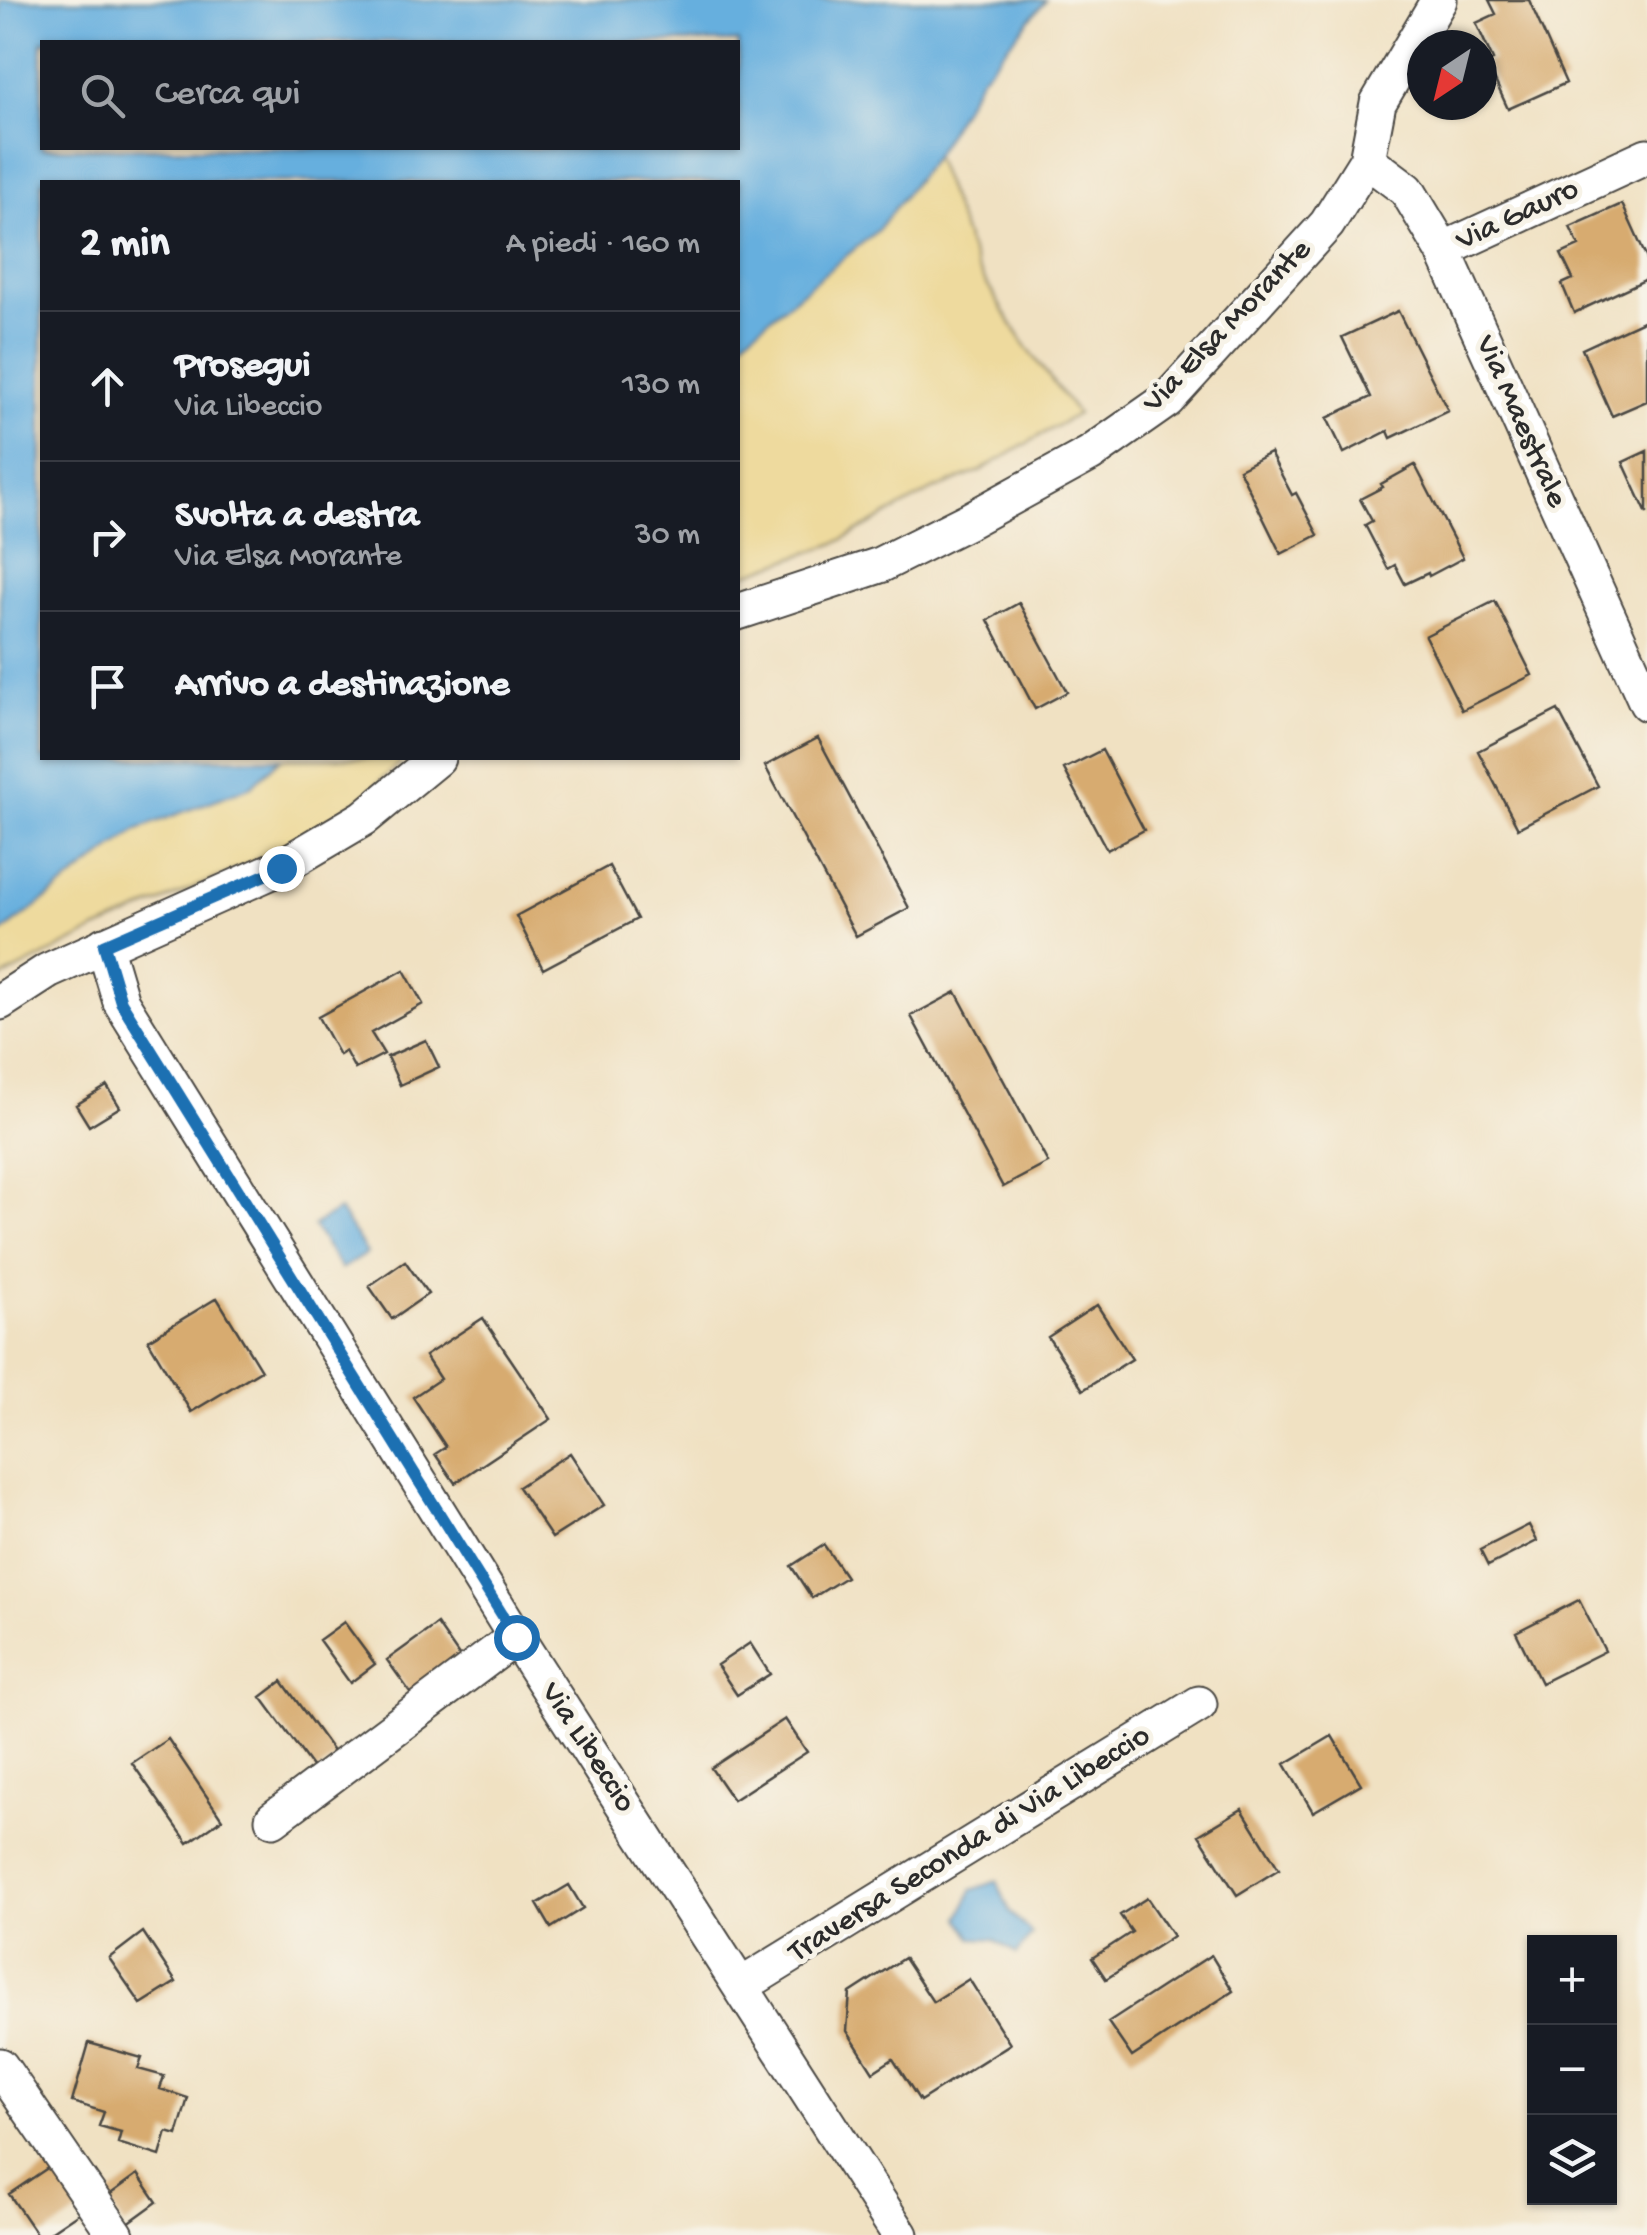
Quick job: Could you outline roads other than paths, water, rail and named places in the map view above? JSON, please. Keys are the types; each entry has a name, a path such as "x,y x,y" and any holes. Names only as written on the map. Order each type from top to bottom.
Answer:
{"street":[{"name":"Via Elsa Morante","path":"740,611 880,565 1090,454 1168,400 1327,224 1366,160 1378,103 1438,0"},
{"name":"Via Gauro","path":"1444,250 1647,156"},
{"name":"Via Maestrale","path":"1366,160 1407,190 1444,250 1646,699"},
{"path":"0,1002 48,972 104,945 281,868 364,818 435,760"},
{"name":"Via Libeccio","path":"104,945 121,1002 516,1637 900,2235"},
{"path":"274,1819 516,1637"},
{"name":"Traversa Seconda di Via Libeccio","path":"741,1986 1199,1704"},
{"path":"0,2066 116,2235"}],"water":[{"path":"0,0 1046,0 981,77 934,156 878,230 740,342 740,180 40,180 40,760 279,760 252,786 138,829 0,934"},
{"path":"339,1210 367,1253 341,1269 313,1226"},
{"path":"997,1881 1010,1912 1032,1934 1017,1954 994,1939 972,1938 960,1918 972,1890"}]}
